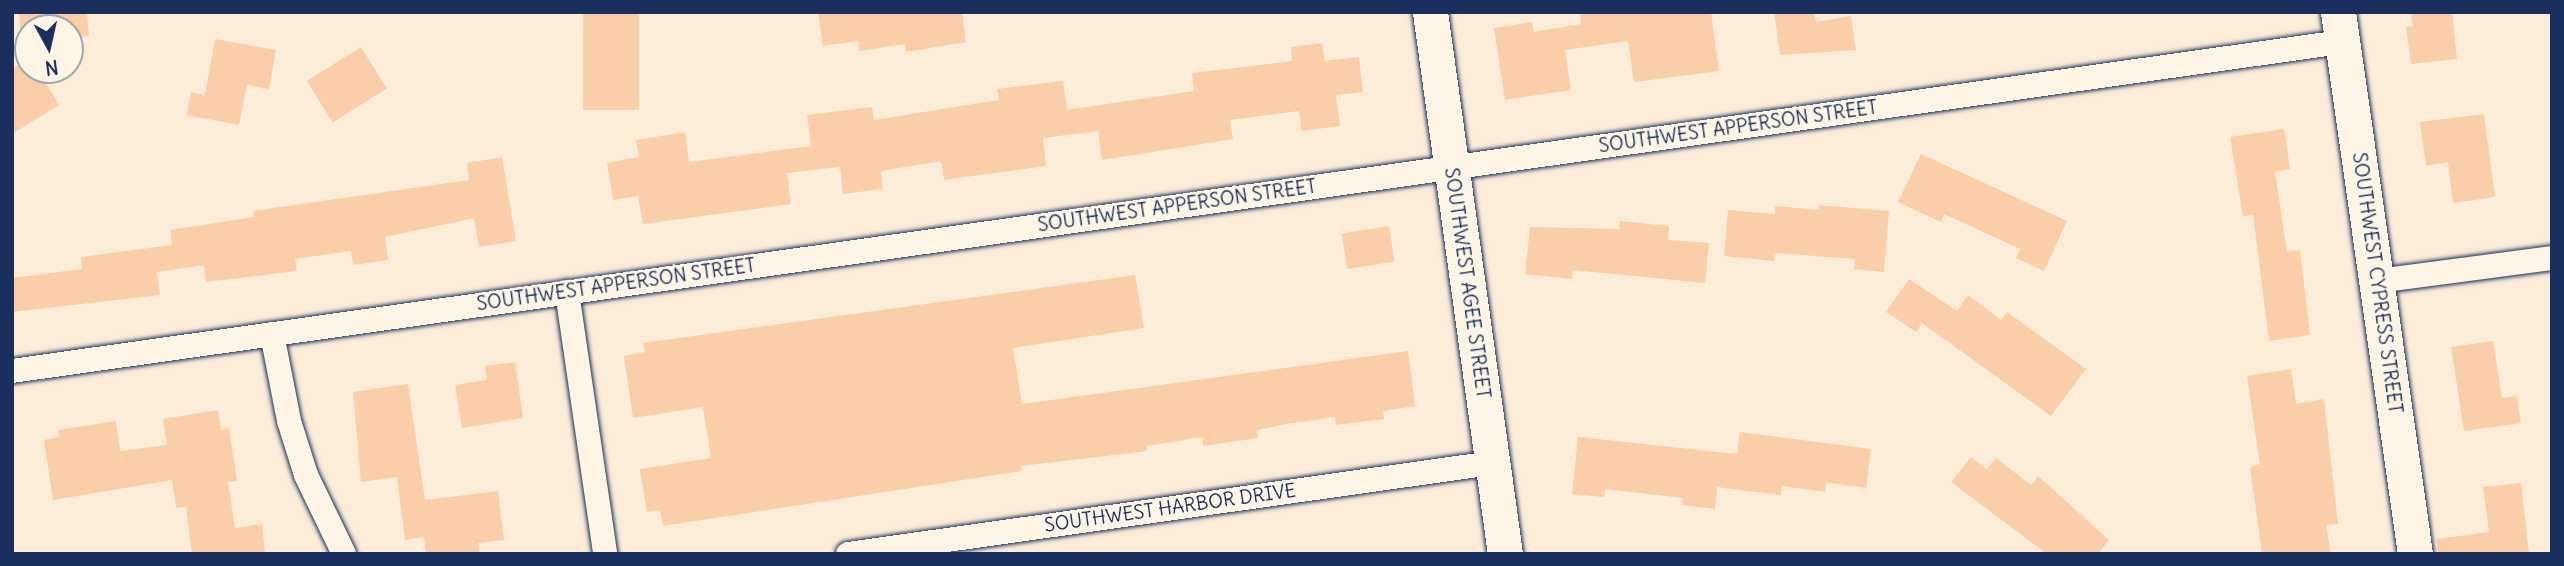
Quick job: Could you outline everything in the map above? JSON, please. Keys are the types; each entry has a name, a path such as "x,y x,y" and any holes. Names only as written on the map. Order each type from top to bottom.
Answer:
{"street":[{"name":"SOUTHWEST AGEE STREET","path":"1430,12 1504,554"},
{"name":"SOUTHWEST APPERSON STREET","path":"12,371 1451,168 2340,27"},
{"name":"SOUTHWEST CYPRESS STREET","path":"2340,27 2415,554"},
{"path":"2377,281 2552,258"},
{"path":"567,292 605,554"},
{"path":"272,334 303,465 344,554"},
{"name":"SOUTHWEST HARBOR DRIVE","path":"848,554 913,549 1492,463"}],"building":[{"path":"87,12 89,36 84,37 84,14 19,14"},
{"path":"583,12 639,12 639,110 583,110"},
{"path":"818,12 962,12 966,42 906,52 905,44 859,51 858,41 823,46"},
{"path":"1580,12 1711,12 1719,71 1634,82 1628,41 1565,50 1571,90 1505,100 1494,28 1532,22 1534,32 1581,24"},
{"path":"1774,12 1814,12 1816,22 1851,16 1856,50 1780,55"},
{"path":"2411,12 2452,12 2457,59 2411,64 2406,27 2413,26"},
{"path":"215,39 276,50 269,89 247,85 239,125 187,115 191,92 205,95"},
{"path":"1322,43 1325,61 1359,57 1363,92 1336,95 1340,126 1302,131 1299,111 1230,120 1233,139 1102,160 1098,131 1043,138 1046,166 944,180 941,161 881,171 883,189 843,194 840,167 787,173 791,204 643,224 638,196 613,200 607,163 639,157 636,140 685,132 689,162 811,146 807,115 872,107 874,120 999,100 997,89 1063,81 1067,110 1194,91 1192,73 1292,61 1291,47"},
{"path":"361,47 387,89 333,122 307,81"},
{"path":"14,68 14,84 46,84 59,105 12,134"},
{"path":"2484,114 2495,197 2453,203 2448,162 2426,166 2420,122"},
{"path":"2284,129 2290,169 2275,172 2287,252 2300,250 2310,335 2269,341 2253,215 2243,216 2230,137"},
{"path":"1921,154 2067,221 2044,271 2016,258 2020,249 1944,214 1941,222 1898,202"},
{"path":"502,157 516,241 479,247 474,218 385,237 388,260 353,265 351,251 295,259 297,271 206,282 204,265 157,272 160,295 12,312 12,278 82,269 81,257 172,245 170,230 254,217 253,211 469,180 467,163"},
{"path":"1819,205 1889,211 1884,272 1854,269 1855,259 1774,253 1774,261 1724,256 1728,210 1775,214 1775,206 1819,210"},
{"path":"1620,221 1669,226 1668,240 1709,243 1705,283 1573,270 1572,279 1525,274 1530,227 1619,229"},
{"path":"1389,226 1395,262 1347,269 1342,234"},
{"path":"1135,275 1144,328 1013,348 1022,404 1408,351 1415,406 1383,411 1384,419 1336,425 1335,417 1286,424 1257,430 1258,438 1203,446 1202,437 1147,446 1147,451 1021,466 1022,471 663,526 660,510 647,512 640,469 711,458 703,407 633,418 624,356 645,352 643,343"},
{"path":"1909,279 1957,311 1968,295 2001,320 2007,312 2086,369 2051,416 1922,323 1916,332 1886,312"},
{"path":"2493,341 2502,398 2517,396 2521,423 2464,431 2451,347"},
{"path":"515,362 523,418 462,428 455,385 487,380 485,366"},
{"path":"2291,369 2296,404 2324,399 2338,524 2326,525 2331,554 2262,554 2250,467 2260,465 2247,376"},
{"path":"408,384 425,500 498,491 504,540 478,543 480,554 426,554 424,537 405,540 397,477 361,482 353,392"},
{"path":"218,410 221,429 229,428 237,481 228,482 235,528 262,524 265,554 192,554 186,507 176,508 172,480 53,500 44,440 59,437 58,430 116,421 120,451 167,445 163,419"},
{"path":"1740,432 1871,449 1866,488 1826,482 1825,492 1782,486 1781,495 1717,487 1715,509 1682,505 1683,498 1605,489 1604,497 1572,494 1578,437 1737,454"},
{"path":"1971,457 1987,470 1996,458 2031,485 2038,476 2109,540 2098,554 2047,554 1951,482"},
{"path":"2521,483 2529,554 2438,554 2437,539 2489,532 2483,487"}]}
